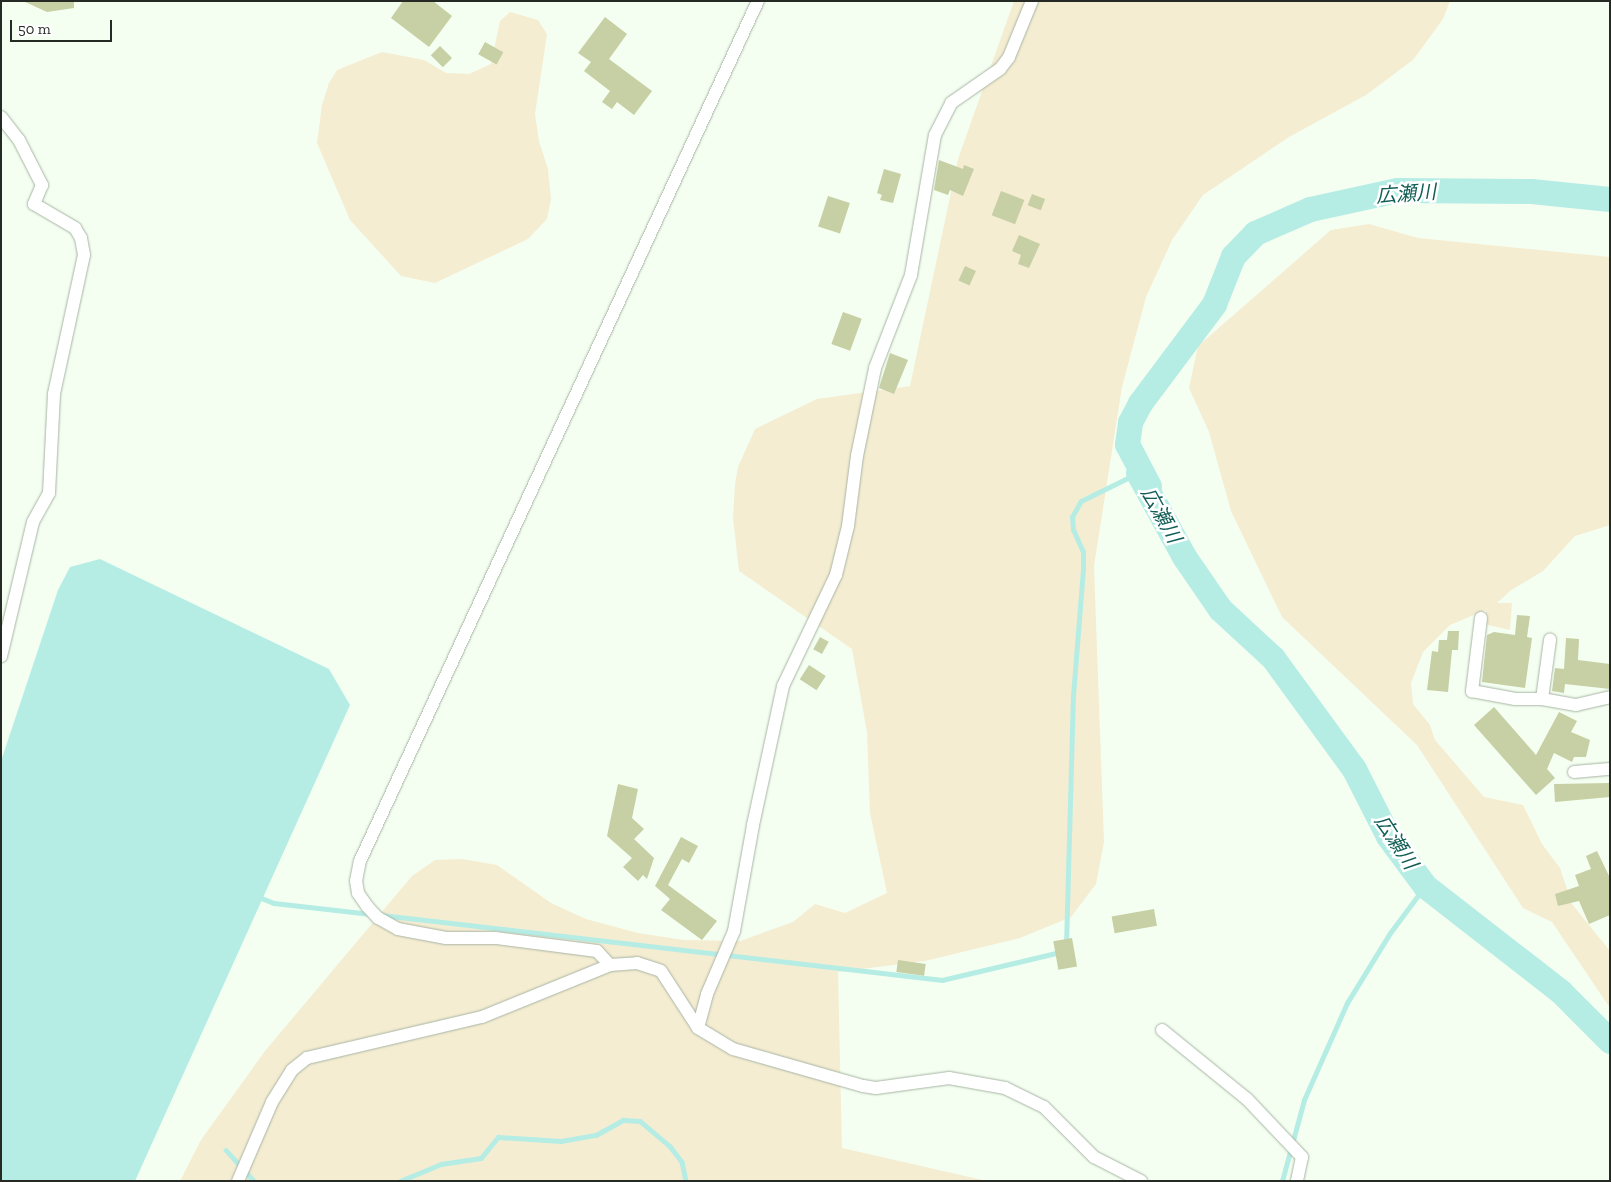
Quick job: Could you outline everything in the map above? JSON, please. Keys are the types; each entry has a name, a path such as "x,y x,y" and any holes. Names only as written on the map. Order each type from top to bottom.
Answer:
{"street":[{"path":"610,965 597,952 495,938 446,938 398,929 378,918 367,906 358,893 356,880 360,862 758,1"},
{"path":"698,1028 721,957 734,931 753,825 784,686 821,610 838,567 848,526 857,456 875,368 911,275 935,135 951,103 1000,69 1009,57 1032,1"},
{"path":"1,117 19,140 42,185 34,204 75,228 81,238 84,256 54,394 49,493 33,522 1,656"},
{"path":"1480,618 1472,691 1515,699 1542,699 1576,705 1610,697"},
{"path":"1542,699 1550,640"},
{"path":"1574,772 1610,769"},
{"path":"238,1181 272,1102 292,1070 302,1060 317,1053 393,1039 504,1011 610,965 637,964 661,971 698,1028 733,1050 845,1084 876,1088 948,1078 1005,1088 1044,1107 1094,1156 1141,1181"},
{"path":"1162,1030 1247,1099 1302,1157 1297,1181"}],"shaded area":[{"path":"1014,1 1450,1 1443,19 1413,60 1366,95 1289,137 1203,195 1172,240 1146,297 1122,387 1094,566 1104,842 1096,884 1071,917 1020,938 925,961 838,972 842,1148 987,1181 180,1181 201,1140 265,1051 412,876 435,860 462,859 497,865 551,903 586,919 638,933 684,940 740,941 793,922 815,904 845,913 887,893 870,813 867,732 852,649 739,571 733,518 735,484 738,467 755,429 817,399 910,386 958,159"},
{"path":"510,12 538,20 547,34 535,114 539,141 548,169 551,199 547,219 528,239 435,283 401,276 350,220 317,143 322,105 329,83 337,70 382,52 424,60 446,73 469,74 491,64 500,21"},
{"path":"1369,224 1418,238 1610,257 1610,525 1575,536 1543,571 1510,591 1497,603 1512,603 1510,630 1484,624 1486,610 1450,625 1423,652 1411,683 1413,704 1430,725 1435,740 1484,797 1523,805 1542,844 1560,868 1572,904 1610,951 1610,1008 1552,922 1523,908 1417,745 1282,617 1231,511 1209,432 1189,388 1198,346 1331,230"}],"water":[{"path":"100,559 329,669 350,705 135,1181 1,1181 1,761 58,590 70,567"}],"building":[{"path":"23,1 74,1 74,8 47,12"},
{"path":"403,1 433,1 452,16 429,47 391,18"},
{"path":"605,17 627,34 609,59 652,91 634,115 617,102 612,109 602,102 610,91 584,71 591,62 578,53"},
{"path":"485,42 503,52 497,64 478,54"},
{"path":"440,46 452,58 443,67 431,55"},
{"path":"939,160 963,169 964,165 974,169 963,196 950,190 948,195 934,190"},
{"path":"884,169 901,174 893,203 880,200 882,195 877,193"},
{"path":"1001,191 1024,200 1015,224 992,215"},
{"path":"1032,194 1045,199 1041,210 1028,205"},
{"path":"828,196 850,203 840,234 818,226"},
{"path":"1019,235 1040,244 1029,268 1018,264 1021,255 1012,251"},
{"path":"965,266 976,271 969,285 958,281"},
{"path":"843,312 862,319 850,351 831,344"},
{"path":"890,353 908,360 894,394 879,388"},
{"path":"1517,615 1530,616 1527,637 1532,638 1525,688 1482,682 1487,635 1494,632 1515,635"},
{"path":"1448,631 1459,631 1458,650 1452,650 1448,692 1427,690 1432,651 1438,652 1439,640 1447,640"},
{"path":"820,637 829,642 822,654 813,649"},
{"path":"1566,638 1579,639 1578,660 1610,664 1610,689 1565,684 1564,693 1552,691 1555,668 1564,669"},
{"path":"809,665 826,676 817,690 800,679"},
{"path":"1494,707 1536,755 1559,712 1577,721 1571,732 1590,740 1586,757 1574,757 1572,762 1554,753 1547,769 1555,778 1536,795 1474,725"},
{"path":"1610,783 1610,797 1555,802 1554,784"},
{"path":"618,784 638,789 632,818 644,829 634,839 654,858 647,879 643,875 638,881 623,867 632,858 607,836"},
{"path":"681,837 698,846 689,863 682,859 668,885 717,921 702,940 661,910 670,899 655,886"},
{"path":"1597,851 1610,878 1610,915 1589,924 1579,901 1558,906 1555,894 1579,886 1575,875 1591,869 1586,856"},
{"path":"1154,909 1157,926 1115,933 1112,916"},
{"path":"1072,938 1077,967 1058,970 1053,941"},
{"path":"898,960 926,964 924,976 896,972"}],"waterway":[{"name":"広瀬川","path":"1149,486 1127,444 1130,422 1140,403 1214,304 1233,256 1255,233 1310,209 1397,190 1531,191 1610,199"},
{"path":"1066,945 1073,696 1083,570 1083,552 1073,530 1072,517 1081,501 1138,473"},
{"name":"広瀬川","path":"1138,473 1185,558 1220,609 1273,658 1354,769 1388,836 1425,886 1561,992 1610,1041"},
{"path":"1282,1181 1304,1100 1347,1003 1390,933 1425,886"},
{"path":"259,897 274,903 370,914"},
{"path":"382,915 942,980 1060,952"},
{"path":"400,1181 441,1164 481,1158 498,1137 561,1141 596,1135 623,1120 640,1121 670,1146 682,1162 686,1181"},
{"path":"226,1150 254,1181"}]}
